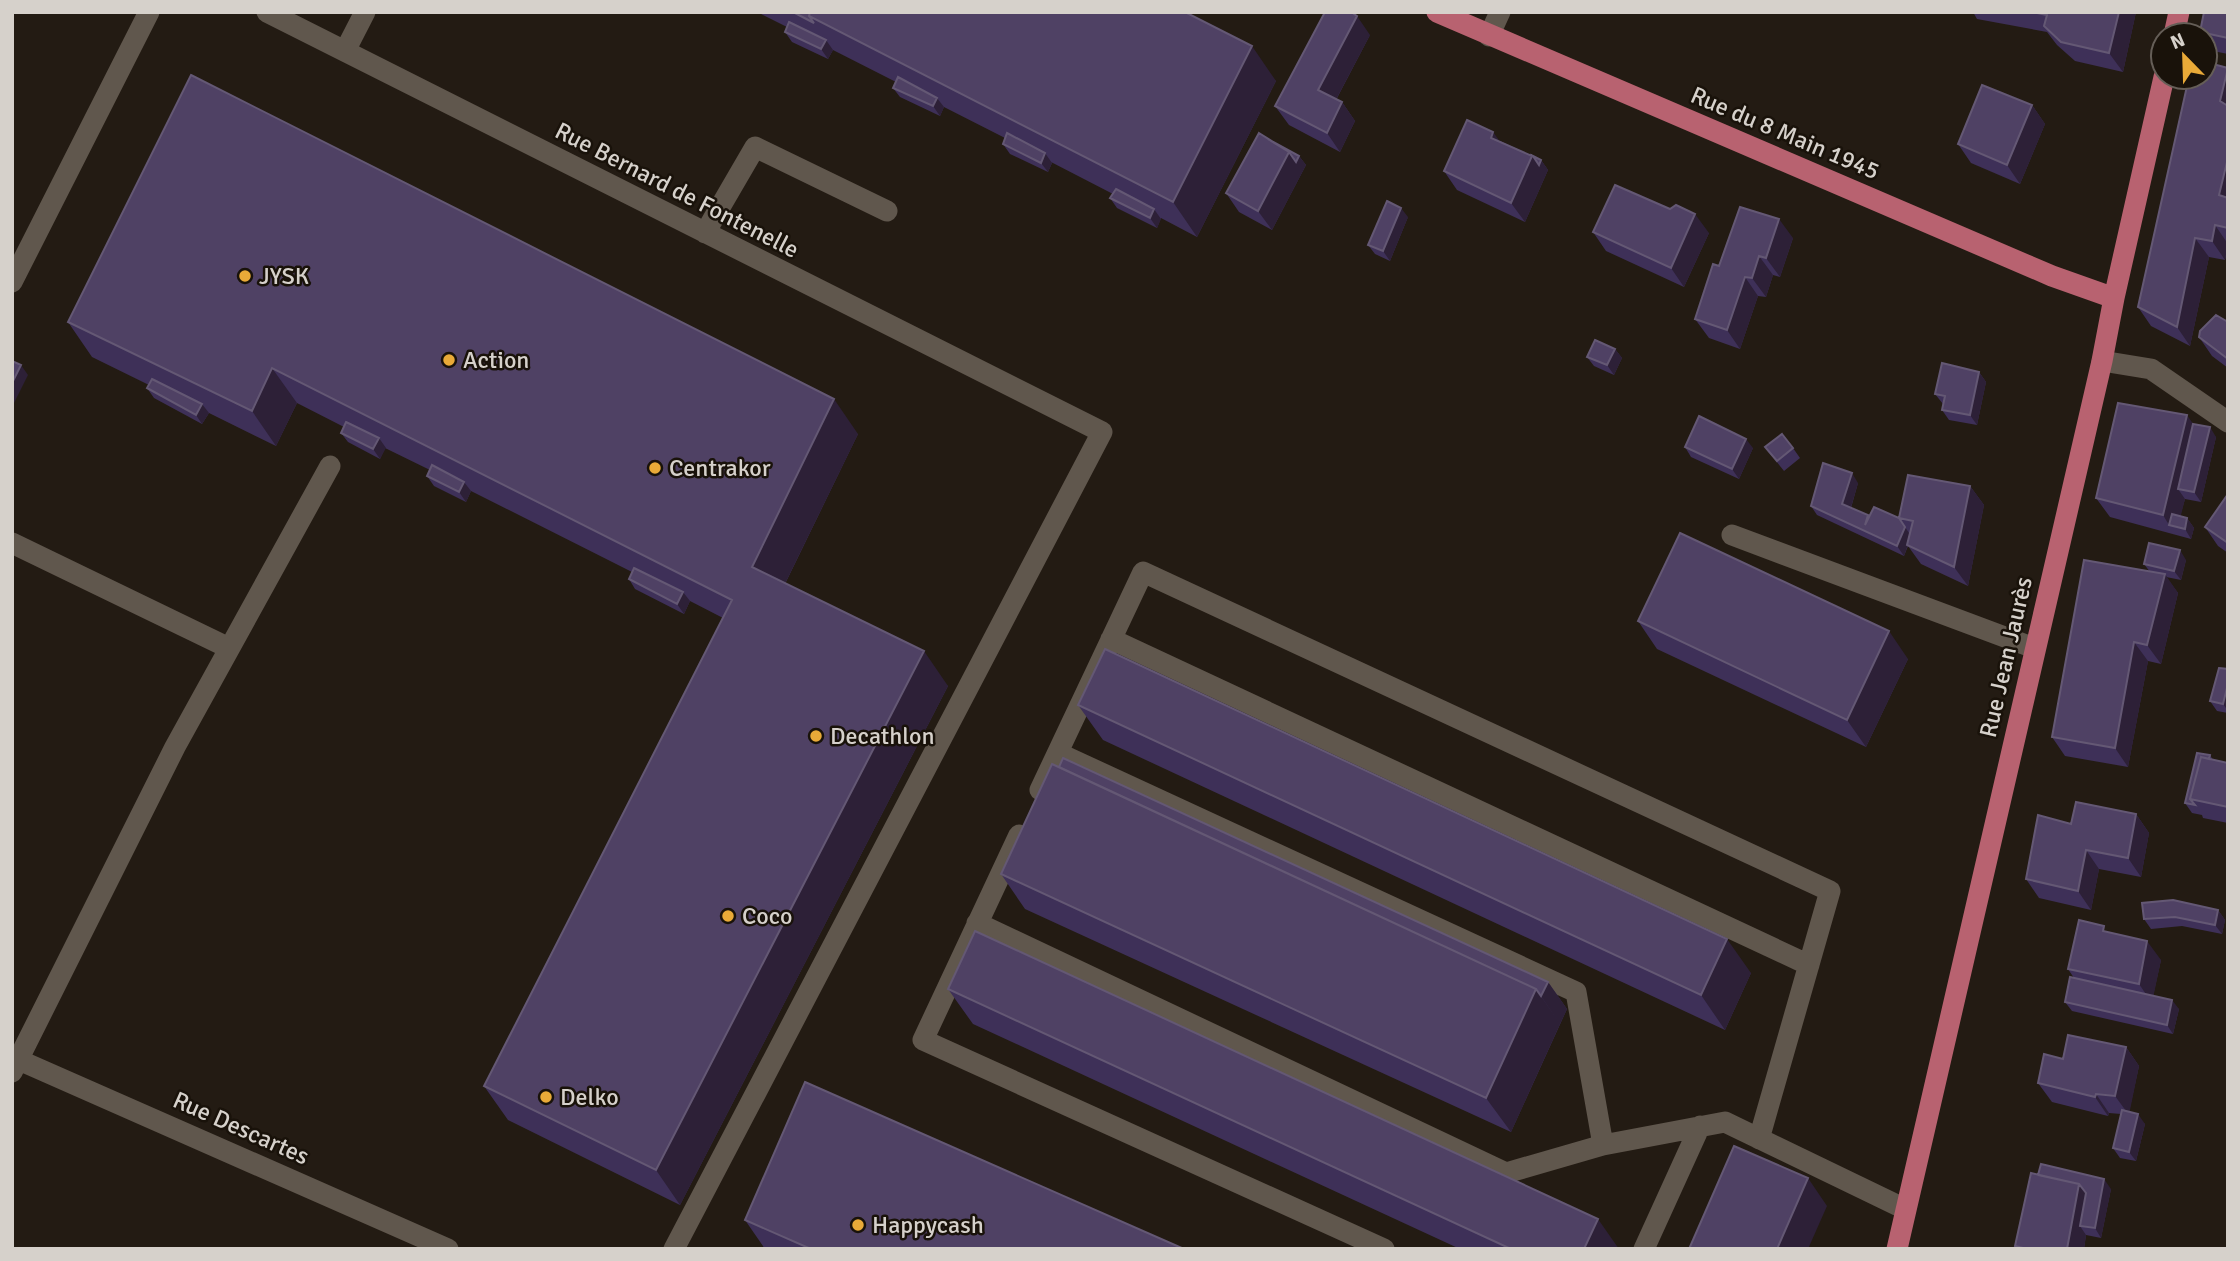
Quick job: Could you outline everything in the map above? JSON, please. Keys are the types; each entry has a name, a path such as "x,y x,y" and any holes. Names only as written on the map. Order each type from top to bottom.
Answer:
{"main road":[{"name":"Rue du 8 Main 1945","path":"1437,12 2052,276 2114,298"},
{"name":"Rue Jean Jaurès","path":"1897,1249 2102,361 2161,91"}],"street":[{"path":"12,282 149,12"},
{"name":"Rue Bernard de Fontenelle","path":"267,12 1102,432 674,1249"},
{"path":"345,51 365,12"},
{"path":"1489,36 1500,12"},
{"path":"705,233 755,148 887,211"},
{"path":"2102,361 2151,369 2228,422"},
{"path":"14,1063 229,648 330,466"},
{"path":"1732,535 2034,648"},
{"path":"12,543 229,648"},
{"path":"1384,1249 922,1040 1143,572 1830,891 1759,1139"},
{"path":"1111,639 1809,965"},
{"path":"1058,753 1576,992 1603,1144"},
{"path":"977,923 1506,1173 1603,1144 1725,1122 1905,1209"},
{"name":"Rue Descartes","path":"14,1063 448,1249"},
{"path":"1644,1249 1700,1126"}],"building":[{"path":"793,12 810,12 809,16 814,23"},
{"path":"810,12 1185,12 1252,46 1173,202 809,16"},
{"path":"1325,12 1351,12 1357,16 1318,90 1342,102 1327,133 1275,106"},
{"path":"2032,12 2119,12 2109,53 2061,42 2044,26 2047,15"},
{"path":"2204,12 2228,12 2228,38 2219,36 2219,21 2202,21"},
{"path":"789,22 826,40 821,49 785,32"},
{"path":"2219,66 2228,68 2220,101 2228,106 2228,158 2219,195 2228,198 2228,228 2215,225 2212,241 2195,238 2177,327 2138,307 2186,91 2219,91"},
{"path":"191,75 834,399 752,567 924,651 656,1170 484,1086 732,600 272,368 252,411 68,322"},
{"path":"898,77 937,98 933,106 893,88"},
{"path":"1982,85 2032,105 2007,165 1958,144"},
{"path":"1467,120 1493,132 1491,138 1532,156 1511,203 1444,171"},
{"path":"1007,133 1045,153 1041,163 1003,144"},
{"path":"1259,133 1289,152 1258,211 1226,193"},
{"path":"1268,139 1299,156 1296,162 1289,152"},
{"path":"1615,185 1670,209 1676,205 1695,214 1671,268 1593,232"},
{"path":"1116,189 1154,209 1150,218 1110,198"},
{"path":"1387,201 1401,208 1383,251 1368,245"},
{"path":"1740,207 1779,219 1766,258 1759,256 1752,278 1745,277 1727,330 1695,319 1713,264 1719,266"},
{"path":"2216,315 2228,322 2228,359 2199,337 2200,331"},
{"path":"1595,340 1615,349 1607,365 1587,357"},
{"path":"12,361 21,365 12,383"},
{"path":"1942,363 1979,372 1970,415 1942,410 1945,396 1935,394"},
{"path":"152,379 202,404 196,415 147,388"},
{"path":"2118,403 2187,415 2163,515 2096,498"},
{"path":"1699,416 1746,439 1732,469 1685,447"},
{"path":"346,422 379,438 373,449 341,433"},
{"path":"2193,424 2210,427 2194,492 2178,489"},
{"path":"1782,434 1793,448 1777,461 1765,447"},
{"path":"1823,463 1852,473 1842,504 1868,515 1865,525 1874,507 1899,518 1905,527 1897,546 1811,506"},
{"path":"432,465 464,482 459,492 427,476"},
{"path":"1908,475 1970,486 1954,567 1907,545 1913,521 1899,518"},
{"path":"2228,494 2228,543 2205,527"},
{"path":"2172,514 2187,518 2185,529 2169,525"},
{"path":"1680,533 1889,631 1847,720 1638,621"},
{"path":"2149,543 2180,550 2174,571 2144,564"},
{"path":"2084,560 2165,574 2147,645 2134,642 2115,748 2052,737"},
{"path":"634,568 683,592 677,604 629,579"},
{"path":"1105,649 1727,939 1701,995 1078,705"},
{"path":"2219,668 2228,669 2228,684 2223,704 2210,701"},
{"path":"2197,753 2210,755 2209,759 2201,757 2190,799 2195,805 2185,803"},
{"path":"2201,757 2228,763 2228,807 2190,799"},
{"path":"1063,758 1548,982 1541,996 1536,989 1059,767"},
{"path":"1052,764 1536,989 1486,1098 1001,874"},
{"path":"2076,802 2136,814 2128,858 2086,850 2078,891 2026,879 2038,815 2071,824"},
{"path":"2173,900 2218,910 2215,925 2175,917 2144,919 2142,903"},
{"path":"2079,920 2104,926 2103,931 2147,941 2139,984 2068,969"},
{"path":"975,931 1598,1219 1584,1249 1511,1249 948,989"},
{"path":"2070,977 2172,1000 2167,1025 2065,1002"},
{"path":"2068,1035 2126,1047 2115,1096 2096,1094 2095,1097 2038,1083 2044,1054 2063,1059"},
{"path":"805,1082 1184,1249 811,1249 745,1220"},
{"path":"2122,1110 2138,1114 2129,1152 2113,1148"},
{"path":"1734,1146 1808,1178 1777,1249 1689,1249"},
{"path":"2041,1164 2104,1179 2095,1228 2080,1226 2086,1193 2079,1184 2038,1175"},
{"path":"2031,1173 2079,1184 2067,1249 2027,1249 2015,1246"}],"place":[{"name":"JYSK","path":"245,276"},
{"name":"Action","path":"449,360"},
{"name":"Centrakor","path":"655,468"},
{"name":"Decathlon","path":"816,736"},
{"name":"Coco","path":"728,916"},
{"name":"Delko","path":"546,1097"},
{"name":"Happycash","path":"858,1225"}]}
